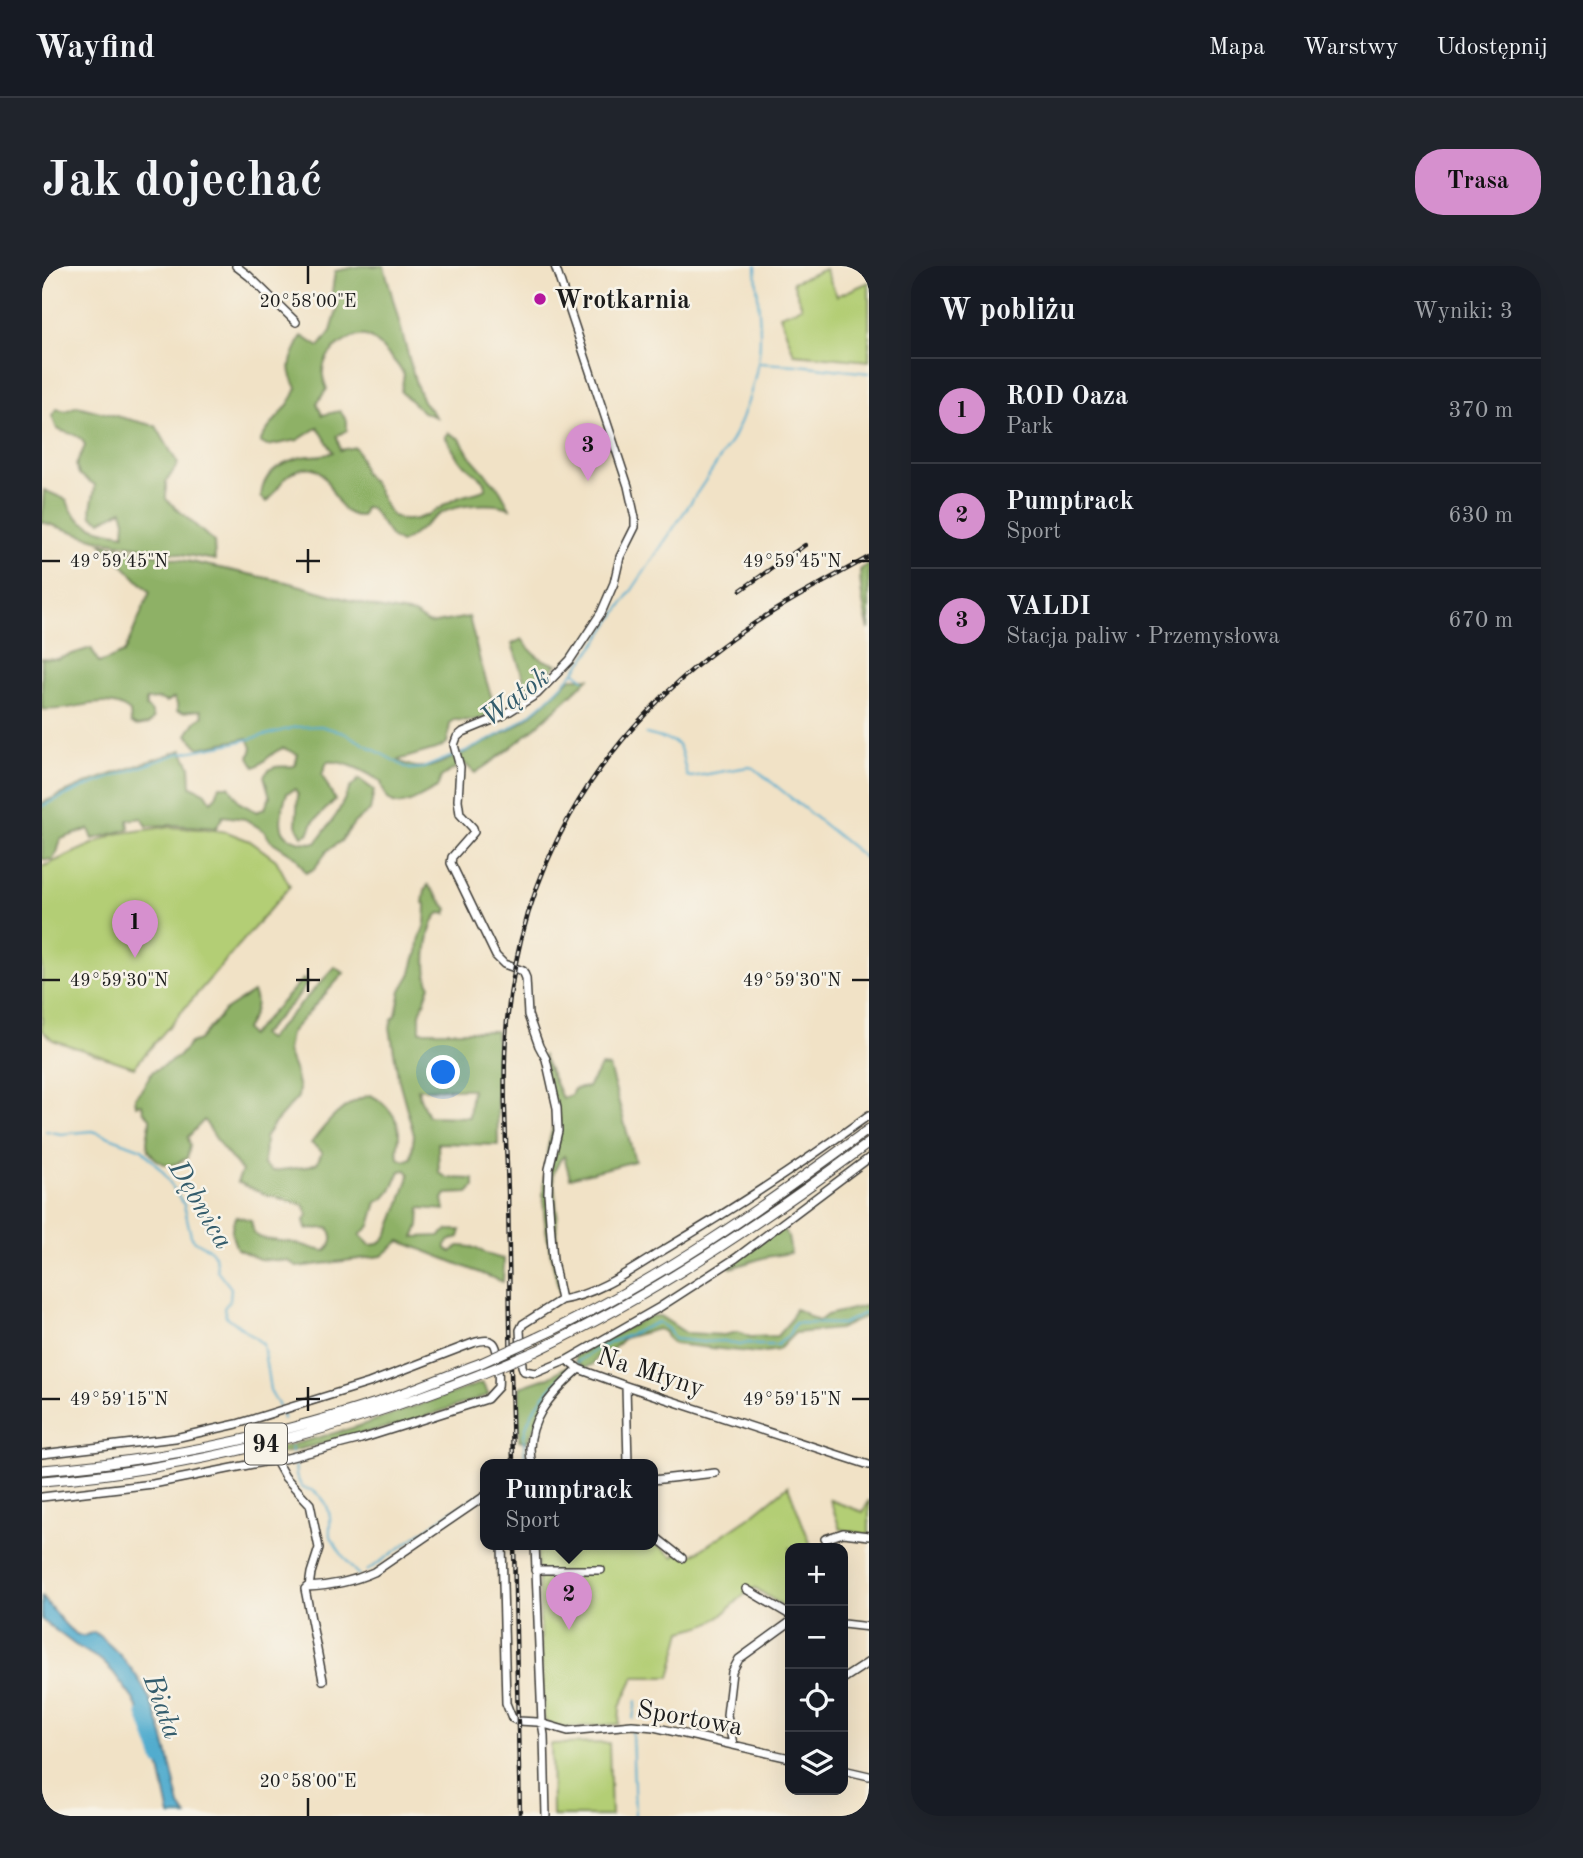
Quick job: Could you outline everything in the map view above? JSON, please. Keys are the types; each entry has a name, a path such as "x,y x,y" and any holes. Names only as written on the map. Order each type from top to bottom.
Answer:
{"main road":[{"name":"94","path":"42,1470 132,1461 290,1428 377,1402 481,1363 536,1339 636,1287 700,1248 869,1129"},
{"name":"94","path":"42,1481 133,1471 240,1451 379,1412 481,1374 536,1351 619,1309 708,1256 869,1143"}],"street":[{"path":"236,266 296,322"},
{"path":"555,266 628,486 635,527 620,557 614,583 601,613 555,678 537,694 502,716 457,737 454,745 460,767 457,800 460,814 474,832 451,863 496,956 504,964 523,971 526,978 528,1015 546,1059 557,1108 558,1131 549,1169 548,1202 553,1261 561,1300"},
{"path":"869,1115 737,1207 602,1285 573,1298 561,1300 523,1324 520,1330 524,1371 536,1373 567,1360 660,1307 736,1258 869,1158"},
{"path":"42,1454 175,1438 237,1424 369,1383 473,1342 485,1339 496,1345 499,1382 494,1394 487,1399 361,1439 276,1461 153,1484 42,1497"},
{"name":"Na Młyny","path":"567,1360 579,1369 626,1386 869,1465"},
{"path":"532,1459 530,1440 539,1414 579,1369"},
{"path":"626,1386 628,1459"},
{"path":"276,1461 285,1477 310,1504 319,1548 309,1587"},
{"path":"658,1479 715,1473"},
{"path":"323,1680 305,1589 356,1579 374,1572 480,1499"},
{"path":"825,1539 843,1533 869,1536"},
{"path":"658,1539 682,1558"},
{"name":"Sportowa","path":"502,1550 506,1703 512,1718 568,1731 632,1725 654,1727 785,1757"},
{"path":"535,1550 546,1816"},
{"path":"536,1570 601,1570"},
{"path":"746,1589 785,1612"},
{"path":"848,1624 869,1626"},
{"path":"733,1744 727,1715 734,1666 739,1658 785,1626"},
{"path":"848,1676 869,1662"},
{"path":"848,1771 869,1776"}],"green space":[{"path":"361,266 384,266 416,384 423,401 436,417 423,412 401,392 404,374 380,346 365,336 353,338 341,344 327,357 323,372 327,389 317,403 322,415 340,411 347,421 347,430 337,436 340,450 355,447 364,473 375,485 389,512 399,519 412,520 425,516 459,497 486,489 485,482 459,460 445,436 449,433 460,439 470,456 500,490 510,508 474,505 455,508 435,517 400,543 391,537 371,508 365,507 362,516 350,514 342,508 325,478 319,471 310,468 292,472 267,502 261,497 268,476 284,463 333,452 318,427 298,440 267,446 260,442 297,388 290,367 302,336 319,347 331,331 338,307 331,299 335,271"},
{"path":"825,269 837,296 869,282 869,361 794,354 780,315 802,307 793,282"},
{"path":"77,406 156,426 178,464 166,482 166,499 214,542 215,560 96,539 42,522 44,490 67,500 75,515 89,525 124,534 122,510 101,521 92,516 95,485 79,474 76,465 85,446 78,437 57,429 52,416 57,409 66,411"},
{"path":"101,543 291,583 377,608 414,614 430,624 469,617 496,711 481,719 454,720 450,724 447,743 439,748 398,760 416,767 428,767 473,749 518,725 571,678 589,678 534,728 490,763 475,773 464,763 441,777 437,788 404,804 390,801 381,782 369,774 348,765 327,762 322,775 335,800 313,822 308,834 302,836 296,825 298,795 295,789 287,793 281,823 287,836 293,840 316,843 337,814 350,788 359,779 374,790 370,811 355,822 314,869 306,873 296,857 271,841 264,831 245,819 223,816 216,828 147,826 142,818 128,820 129,829 93,839 89,829 61,839 52,860 42,859 42,803 90,782 182,750 190,766 191,786 206,793 211,801 220,786 229,786 240,803 257,812 265,808 270,797 264,776 274,767 295,766 298,754 283,748 255,767 249,757 252,748 248,738 199,748 187,735 195,722 203,716 201,710 177,711 174,698 167,702 159,699 146,700 146,707 154,718 149,724 137,726 131,723 130,712 110,703 42,709 42,658 57,659 91,648 99,663 124,653 150,592"},
{"path":"869,563 869,630 860,570"},
{"path":"522,639 537,656 557,664 527,689 512,644"},
{"path":"166,827 227,832 250,841 276,860 290,886 134,1067 53,1040 42,1030 42,867 115,834"},
{"path":"428,885 448,909 446,914 440,913 436,918 429,936 426,969 430,985 420,1014 420,1031 496,1031 498,1145 438,1143 439,1173 448,1178 474,1179 474,1187 468,1193 446,1194 443,1199 445,1210 420,1208 419,1226 414,1237 439,1236 448,1230 461,1230 459,1237 449,1241 446,1249 452,1252 458,1246 472,1247 504,1259 503,1282 400,1241 382,1256 298,1267 288,1261 259,1259 237,1249 232,1233 236,1216 251,1220 254,1234 265,1239 326,1251 332,1238 329,1228 306,1229 304,1220 308,1216 304,1205 265,1194 237,1182 242,1171 222,1148 204,1120 188,1137 190,1146 187,1158 171,1165 158,1161 148,1146 150,1118 143,1111 142,1104 136,1105 135,1097 152,1072 178,1057 190,1043 199,1040 225,1010 253,992 255,1006 245,1029 250,1036 303,979 307,983 296,999 261,1035 268,1039 335,967 344,973 290,1033 287,1051 295,1072 298,1097 265,1138 264,1165 272,1171 317,1163 322,1152 311,1143 337,1114 360,1098 370,1095 386,1106 397,1122 398,1158 405,1161 411,1158 414,1135 398,1077 390,1027 396,1015 401,990 418,953 425,924 425,890","holes":["418,1089 472,1089 469,1117 428,1116","406,1170 408,1179 387,1234 380,1242 370,1245 360,1235 370,1226 377,1202 391,1191 400,1171"]},
{"path":"543,1056 562,1098 571,1095 574,1089 588,1087 601,1066 609,1067 635,1161 570,1178 564,1156 560,1160 553,1174 557,1214 556,1243 564,1294 560,1294 553,1265 544,1206 544,1177 548,1173 551,1158 547,1155 547,1150 554,1110 539,1063"},
{"path":"781,1226 788,1237 791,1253 766,1257 731,1268 728,1264"},
{"path":"869,1305 869,1315 839,1329 795,1333 778,1350 758,1353 674,1344 665,1332 658,1329 624,1338 613,1349 599,1354 592,1365 584,1368 575,1361 575,1356 649,1316 660,1316 686,1333 724,1335 738,1332 750,1337 777,1336 790,1321 795,1309 819,1321 827,1315"},
{"path":"569,1365 574,1372 560,1384 527,1442 519,1440 520,1387 549,1377"},
{"path":"482,1383 489,1395 409,1422 272,1456 269,1451 356,1427"},
{"path":"788,1486 810,1543 785,1543 785,1608 755,1588 715,1620 682,1631 670,1677 634,1677 620,1707 619,1724 563,1728 546,1722 537,1550 658,1550 658,1546 674,1557 679,1551 690,1557 752,1515"},
{"path":"830,1500 863,1512 869,1500 869,1535 840,1529"},
{"path":"609,1743 611,1816 552,1816 551,1744"}],"water":[{"path":"42,1597 73,1632 84,1636 94,1632 132,1669 154,1710 180,1806 187,1816 170,1816 157,1754 148,1728 133,1699 102,1661 42,1620"}],"waterway":[{"name":"Wątok","path":"461,753 520,721 566,681 603,633 732,440 748,403 758,363 760,327 756,266"},
{"path":"759,363 869,373"},
{"path":"575,672 584,679"},
{"name":"Wątok","path":"42,806 82,788 177,754 296,727 321,726 344,733 409,769 423,768 455,755"},
{"path":"646,734 677,744 687,776 754,768 869,861"},
{"name":"Dębnica","path":"46,1131 61,1134 93,1131 142,1149 163,1172 184,1205 191,1236 211,1250 215,1256 217,1270 231,1288 230,1300 224,1308 226,1316 263,1344 270,1390 279,1406"},
{"name":"Dębnica","path":"576,1363 598,1348 658,1322 668,1329 674,1339 724,1341 739,1345 777,1345 788,1336 795,1323 842,1324 869,1311"},
{"name":"Dębnica","path":"525,1459 524,1436 530,1416 549,1390 571,1368"},
{"name":"Dębnica","path":"282,1414 283,1419"},
{"name":"Dębnica","path":"291,1447 292,1453"},
{"name":"Dębnica","path":"295,1462 296,1475 302,1488 313,1491 324,1501 330,1517 332,1538 359,1575"},
{"name":"Dębnica","path":"367,1571 480,1495"},
{"path":"633,1719 636,1701"},
{"name":"Biała","path":"142,1713 159,1761"},
{"path":"632,1731 635,1816"}],"railway":[{"path":"741,590 805,545"},
{"path":"513,1459 505,1107 507,1021 515,966 528,913 546,863 597,772 630,731 668,692 710,655 748,627 869,557"},
{"path":"514,1550 520,1816"}],"place":[{"name":"Wrotkarnia","path":"540,299"},
{"name":"VALDI","path":"588,481"},
{"name":"ROD Oaza","path":"135,958"},
{"name":"Pumptrack","path":"569,1630"}]}
